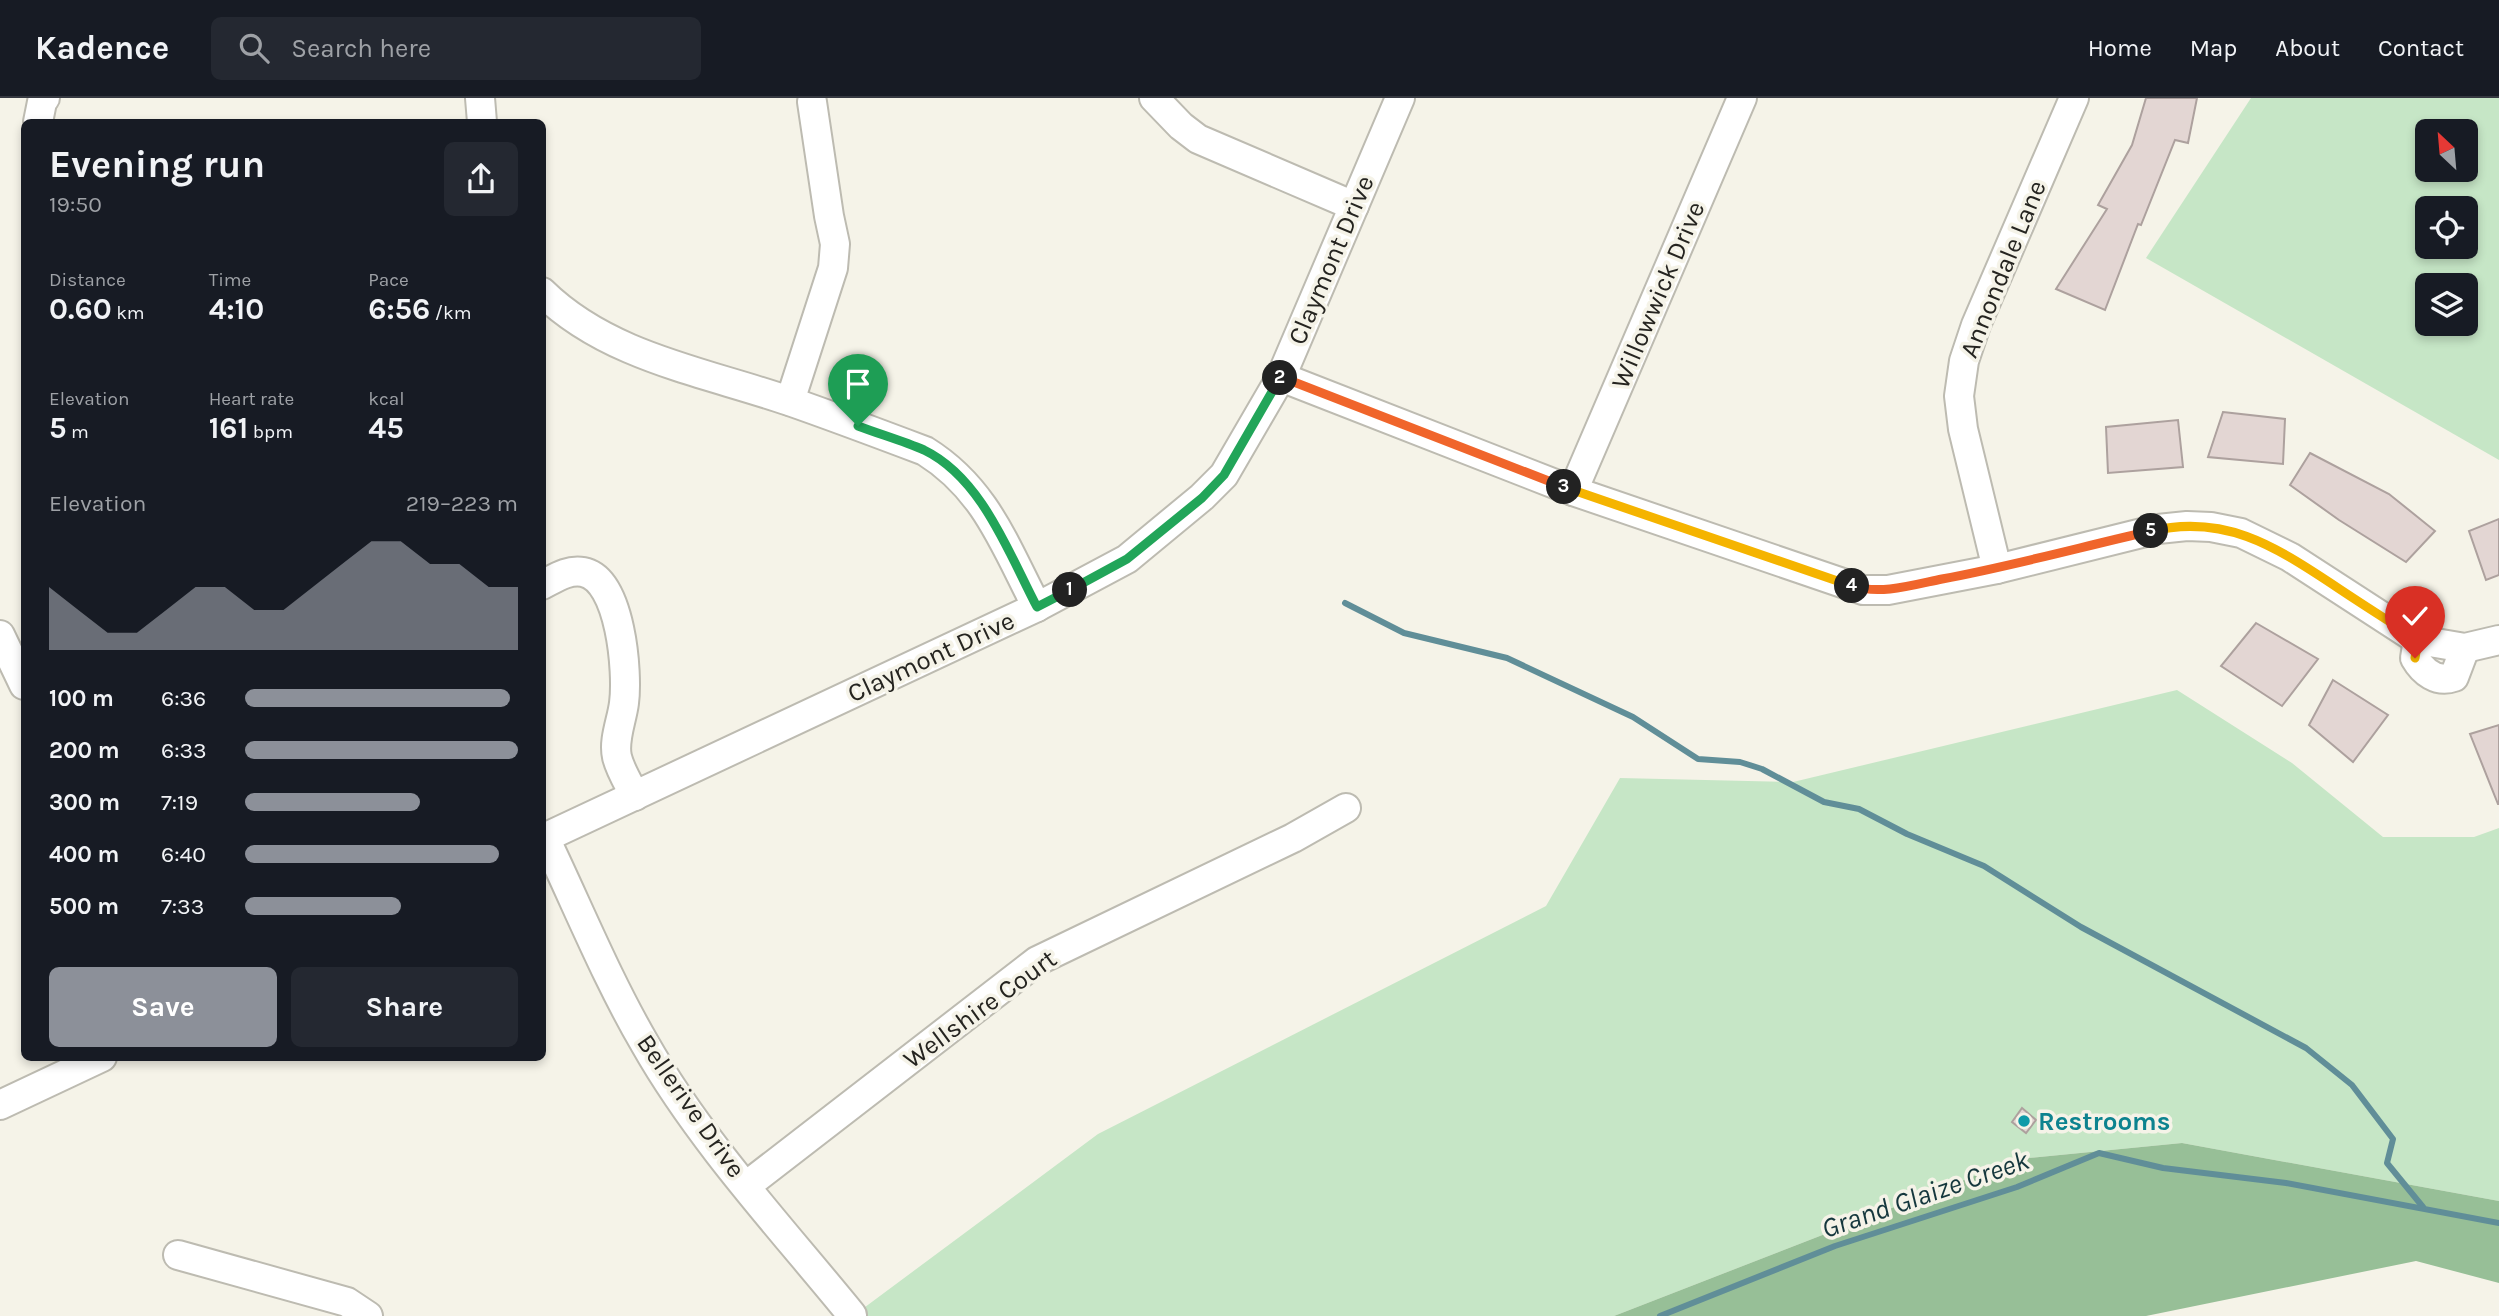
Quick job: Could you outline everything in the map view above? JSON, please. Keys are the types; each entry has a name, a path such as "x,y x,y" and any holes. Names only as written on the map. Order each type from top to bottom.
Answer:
{"street":[{"path":"39,119 45,98"},
{"path":"481,98 482,119"},
{"path":"1154,98 1198,139 1353,206"},
{"name":"Claymont Drive","path":"546,838 1037,607 1127,559 1202,498 1224,475 1281,377 1400,98"},
{"name":"Willowwick Drive","path":"1573,491 1742,98"},
{"name":"Annondale Lane","path":"1997,569 1963,429 1959,396 1964,361 1976,325 2074,98"},
{"path":"790,401 833,268 835,244 811,102"},
{"path":"546,296 583,325 645,355 790,401 925,451 966,483 984,506 1037,607"},
{"path":"1281,377 1573,491 1863,590 1888,590 1997,569 2158,529 2211,527 2241,533 2290,556 2418,640 2465,648 2499,640"},
{"path":"546,583 563,574 583,572 596,579 610,598 622,641 625,681 616,756 635,796"},
{"path":"0,635 21,679"},
{"name":"Wellshire Court","path":"746,1186 1037,961 1293,838 1346,808"},
{"name":"Bellerive Drive","path":"546,843 645,1044 673,1089 746,1186 852,1315"},
{"path":"0,1105 94,1061"},
{"path":"178,1255 347,1302 368,1316"}],"green space":[{"path":"2251,98 2499,98 2499,460 2146,258"},
{"path":"2177,690 2292,763 2383,837 2474,837 2499,828 2499,1201 2182,1143 2018,1159 1614,1316 853,1316 1098,1134 1546,906 1620,778 1793,782"},
{"path":"2182,1143 2499,1201 2499,1283 2416,1261 2146,1316 1614,1316 2018,1159"}],"building":[{"path":"2146,98 2197,98 2188,143 2175,140 2141,225 2138,224 2105,310 2056,289 2107,209 2098,205 2132,145"},
{"path":"2223,412 2285,419 2283,464 2208,457"},
{"path":"2178,420 2183,467 2108,473 2106,427"},
{"path":"2310,453 2389,494 2435,531 2406,562 2290,485"},
{"path":"2499,519 2499,575 2486,580 2469,531"},
{"path":"2256,623 2318,659 2282,706 2221,666"},
{"path":"2333,680 2388,715 2353,762 2309,725"},
{"path":"2499,725 2499,804 2498,804 2470,734"},
{"name":"Restrooms","path":"2022,1108 2036,1120 2026,1133 2012,1122"}],"waterway":[{"path":"1345,603 1404,633 1507,658 1633,717 1698,759 1740,762 1762,769 1824,802 1859,809 1907,834 1984,866 2081,927 2306,1048 2352,1085 2393,1139 2387,1163 2423,1207"},
{"name":"Grand Glaize Creek","path":"1660,1316 1835,1246 2017,1187 2099,1153 2163,1168 2286,1183 2499,1223"}],"place":[{"name":"Restrooms","path":"2024,1121"}],"route":[{"path":"858,426 925,451 966,483 984,506 1037,607 1127,559 1202,498 1224,475 1281,377 1573,491 1863,590 1888,590 1997,569 2158,529 2211,527 2241,533 2290,556 2418,640 2415,658"}]}
